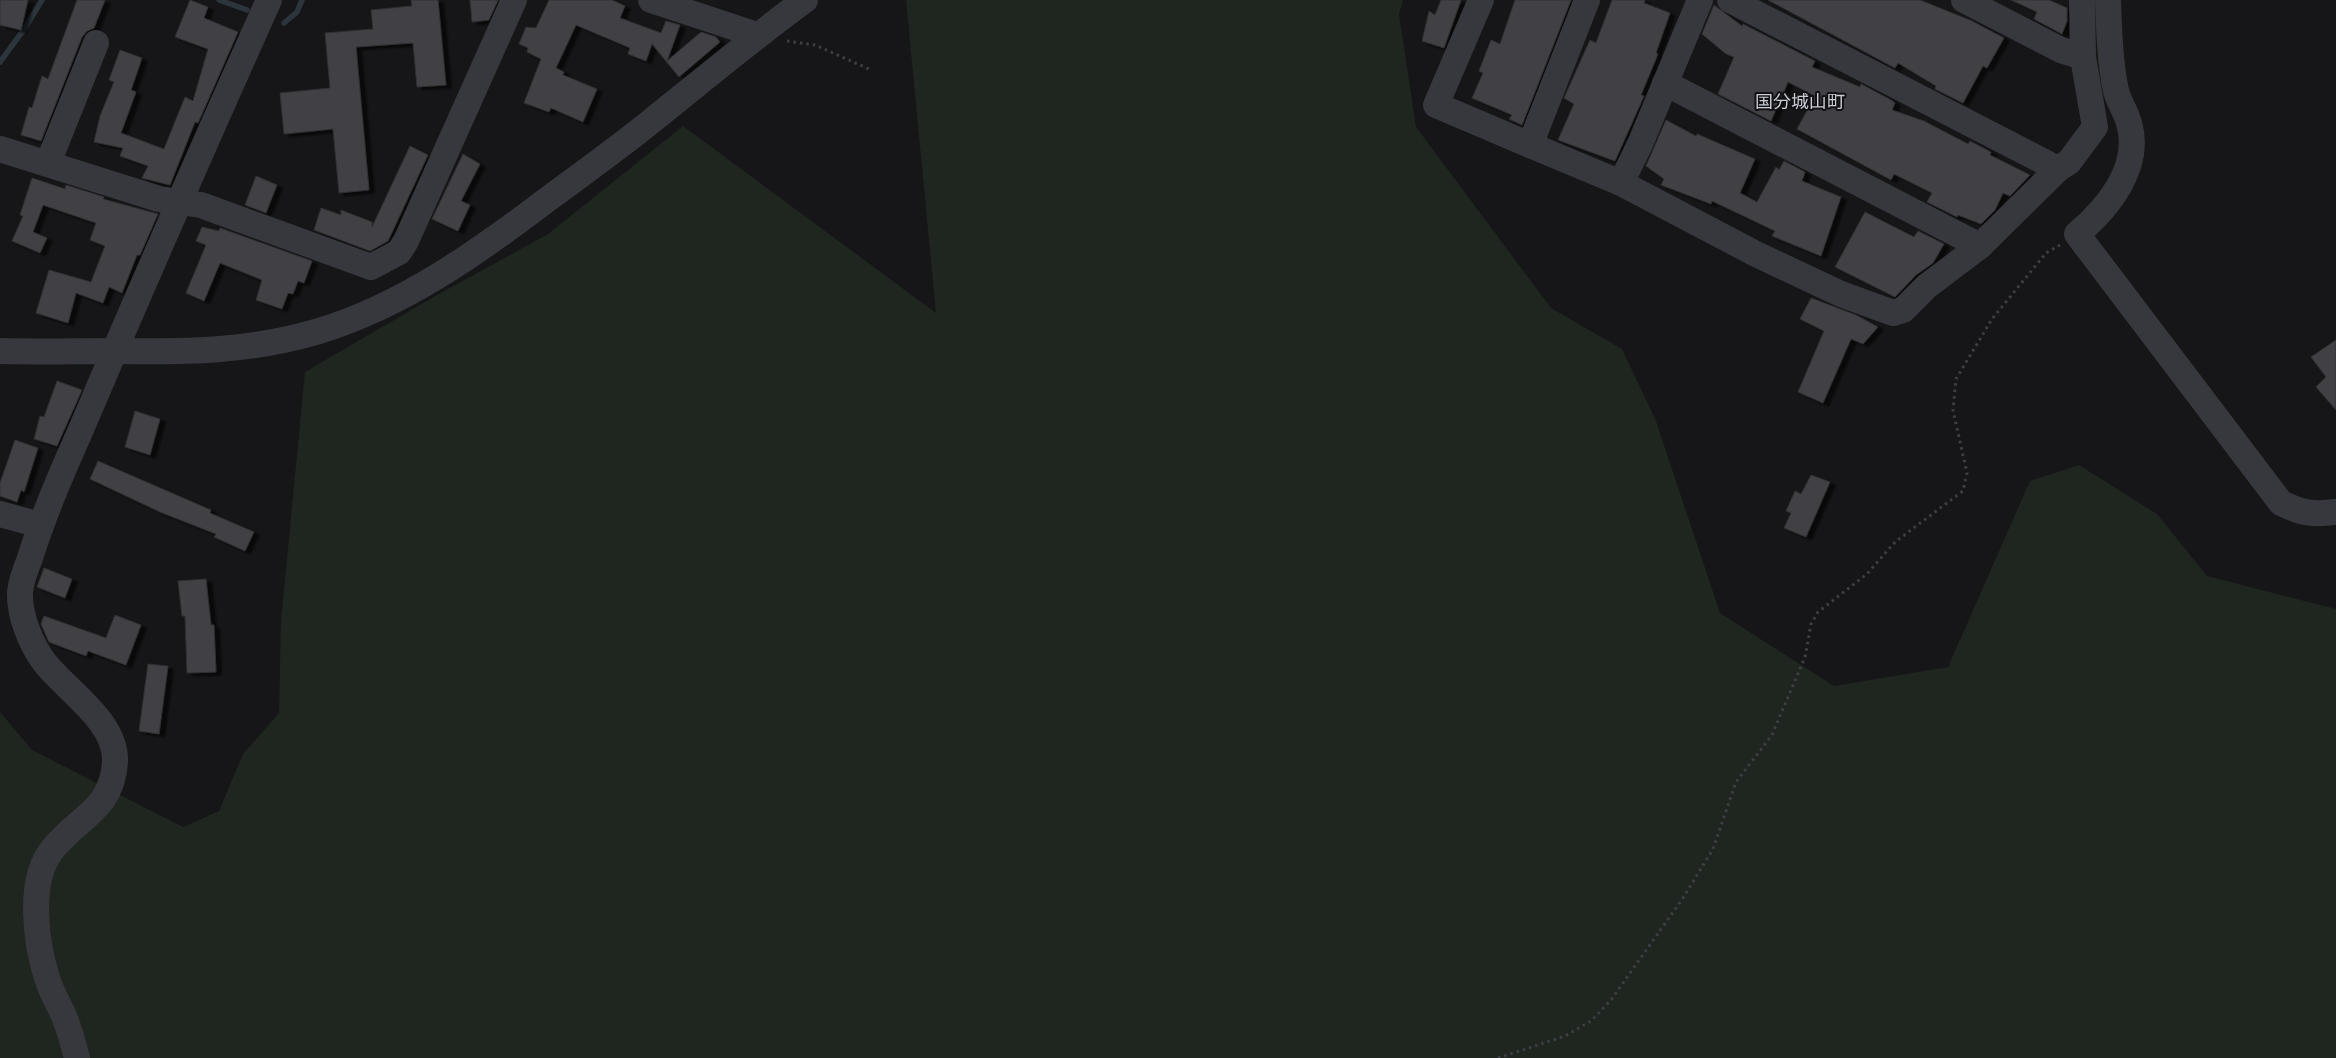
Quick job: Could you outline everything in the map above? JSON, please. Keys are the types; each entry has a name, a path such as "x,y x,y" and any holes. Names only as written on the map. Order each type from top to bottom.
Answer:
{"street":[{"path":"0,149 159,199 200,205 371,268 399,252 406,241 514,0"},
{"path":"651,0 757,35"},
{"path":"0,351 161,353 214,351 274,342 319,331 371,311 423,284 493,241 652,121 757,35 805,0"},
{"path":"1480,0 1436,105 1621,183 1756,254 1842,294 1893,313 1903,310 1928,286 1980,246 2058,169 2069,162 2095,127 2083,57 2082,0"},
{"path":"1530,145 1587,0"},
{"path":"1621,183 1700,0"},
{"path":"1730,0 2058,169"},
{"path":"1964,0 2061,50 2083,57"},
{"path":"2108,0 2116,92 2129,124 2132,146 2125,174 2111,202 2077,234 2280,503 2297,511 2316,515 2336,512"},
{"path":"77,1058 67,1024 48,981 39,943 36,909 37,889 44,863 52,849 86,819 107,792 113,777 114,746 108,733 82,701 44,662 28,630 22,610 20,591 40,525 265,1"},
{"path":"48,163 96,43"},
{"path":"1665,83 1980,246"},
{"path":"0,514 40,525"}],"path":[{"path":"757,35 815,45 869,69"},
{"path":"1498,1058 1565,1036 1591,1021 1611,1000 1683,898 1713,849 1736,782 1772,735 1805,657 1811,624 1818,612 1867,574 1896,542 1963,491 1967,473 1953,410 1956,379 1992,319 2046,253 2077,234"}],"shaded area":[{"path":"906,0 1403,0 1399,14 1416,127 1551,308 1622,349 1656,421 1720,613 1834,686 1948,667 2030,481 2079,465 2157,514 2207,576 2336,609 2336,1058 0,1058 0,712 32,750 183,827 219,811 243,754 279,713 281,621 305,372 437,295 548,234 683,126 936,313"}],"building":[{"path":"0,0 28,0 21,30 0,25"},
{"path":"77,0 105,0 94,28 87,31 82,37 41,141 21,135 29,107 32,108 42,76 48,79"},
{"path":"190,0 208,7 204,18 238,32 198,123 195,122 170,185 142,178 148,166 120,156 123,148 94,142 100,116 114,82 109,80 120,50 142,58 131,90 136,92 121,133 164,149 185,97 193,101 208,49 175,37"},
{"path":"411,0 438,0 446,85 417,87 413,43 356,47 369,190 339,193 333,129 284,134 280,93 330,88 325,33 373,29 371,10 412,6"},
{"path":"470,0 498,0 489,20 472,22"},
{"path":"549,0 612,0 625,6 620,18 661,33 666,21 680,25 667,61 701,32 716,37 720,42 679,77 652,44 646,61 628,54 630,48 576,25 556,68 564,72 563,75 597,89 583,122 551,108 549,112 524,103 541,59 527,52 528,48 519,44 526,27 536,28"},
{"path":"1441,0 1461,0 1444,48 1422,41 1429,11 1435,15"},
{"path":"1515,0 1571,0 1522,125 1509,119 1512,115 1472,98 1483,73 1479,71 1491,40 1500,44"},
{"path":"1612,0 1645,0 1644,3 1670,13 1656,53 1658,54 1641,95 1644,96 1615,161 1558,140 1574,104 1564,98 1590,40 1596,43"},
{"path":"1768,0 1920,0 1972,21 2004,38 1987,68 1983,66 1963,103 1935,89 1936,86 1898,63 1895,68"},
{"path":"2011,0 2049,0 2067,8 2067,21 2062,34 2034,19 2037,12"},
{"path":"1714,5 1742,26 1743,24 1815,61 1812,67 1860,87 1861,84 1895,103 1892,110 1924,121 1968,144 1970,141 1991,152 1990,155 2030,175 2010,196 2003,193 1995,210 1981,224 1958,215 1957,217 1927,202 1932,193 1894,174 1891,180 1797,129 1815,96 1788,82 1771,121 1718,94 1734,57 1726,54 1702,34"},
{"path":"1666,120 1696,136 1697,134 1755,159 1740,193 1757,202 1776,167 1779,170 1784,161 1805,172 1802,181 1841,197 1821,256 1772,236 1775,231 1712,201 1711,204 1661,185 1664,179 1646,166"},
{"path":"410,146 428,155 388,241 370,251 314,230 321,208 341,215 341,210 372,222 372,227"},
{"path":"463,154 480,164 461,201 470,205 458,231 432,219"},
{"path":"256,176 277,185 266,213 245,205"},
{"path":"32,178 65,189 66,185 104,197 103,199 158,214 140,255 137,255 122,293 109,287 103,303 76,293 68,323 36,313 49,270 91,282 105,246 90,240 96,223 43,205 33,232 47,238 40,253 12,241 23,216 20,215"},
{"path":"1865,212 1914,237 1918,231 1944,244 1933,263 1916,275 1895,297 1835,267"},
{"path":"202,227 219,231 220,228 312,261 304,283 298,281 293,294 288,293 282,309 256,300 262,280 220,263 204,301 186,293 206,245 196,241"},
{"path":"1811,298 1856,315 1878,327 1863,344 1851,339 1823,403 1798,392 1824,331 1800,319"},
{"path":"2336,340 2336,410 2316,387 2326,377 2311,357"},
{"path":"57,381 82,390 57,446 34,439 40,416 44,417"},
{"path":"135,411 160,419 150,455 125,447"},
{"path":"15,440 38,448 24,492 21,490 17,502 0,496 0,483"},
{"path":"98,461 211,510 210,513 254,532 245,551 214,537 216,534 160,512 90,479"},
{"path":"1811,475 1830,482 1806,537 1784,528 1791,513 1786,511 1795,491 1801,494"},
{"path":"44,568 72,579 65,598 37,587"},
{"path":"206,579 211,625 214,625 216,672 187,673 185,616 182,616 178,581"},
{"path":"115,615 141,625 126,665 88,651 86,656 49,642 41,624 44,616 106,638"},
{"path":"148,664 168,666 159,734 139,731"}],"waterway":[{"path":"0,62 25,28 42,0"},
{"path":"219,0 247,10"},
{"path":"284,23 297,12 302,0"}],"district":[{"name":"国分城山町","path":"1800,101"}]}
